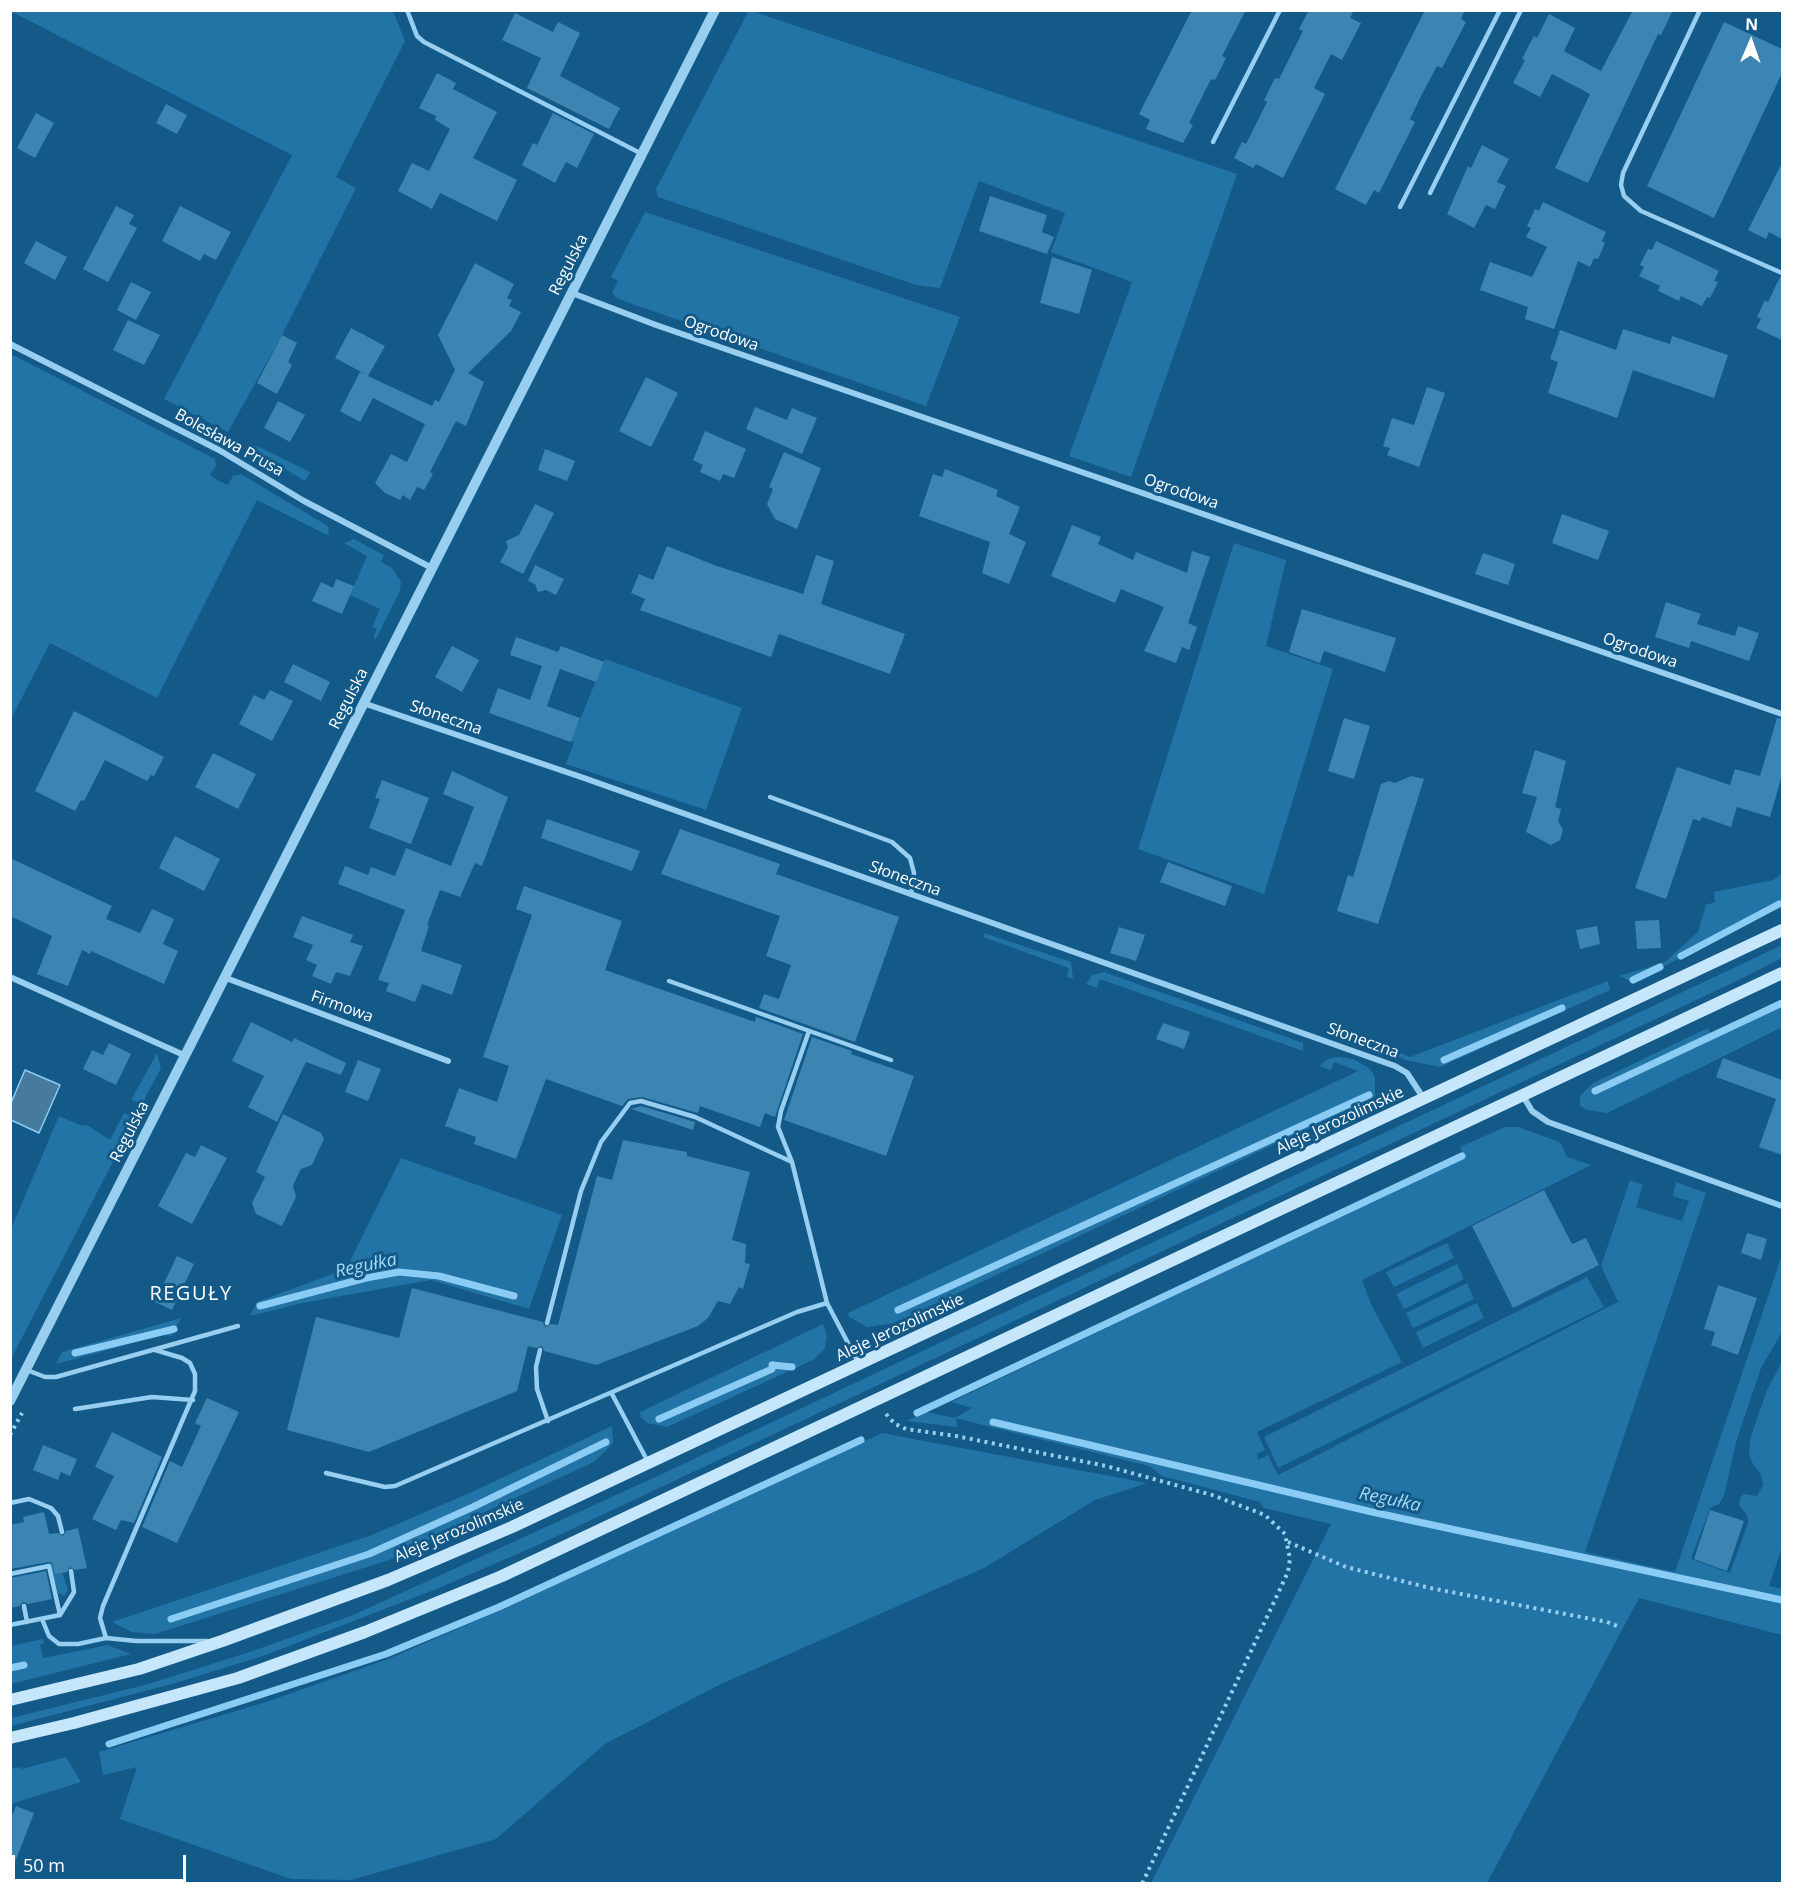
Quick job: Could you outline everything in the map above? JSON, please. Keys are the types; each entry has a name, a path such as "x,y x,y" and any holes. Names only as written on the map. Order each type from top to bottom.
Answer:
{"main road":[{"name":"Aleje Jerozolimskie","path":"10,1700 139,1669 396,1577 649,1464 1782,930"},
{"path":"10,1738 238,1678 365,1632 502,1576 1782,973"}],"street":[{"name":"Regulska","path":"10,1401 715,10"},
{"name":"Ogrodowa","path":"572,293 656,326 1782,714"},
{"name":"Bolesława Prusa","path":"10,344 228,455 304,501 432,568"},
{"name":"Słoneczna","path":"363,703 1395,1066 1407,1073 1424,1100"},
{"path":"10,977 186,1056"},
{"name":"Firmowa","path":"226,978 448,1061"},
{"path":"1523,1096 1532,1111 1548,1122 1782,1206"}],"lane":[{"path":"407,10 417,36 424,42 642,154"},
{"path":"1213,142 1280,10"},
{"path":"1400,207 1500,10"},
{"path":"1430,193 1521,10"},
{"path":"1700,10 1623,173 1621,184 1624,195 1641,211 1782,273"},
{"path":"770,796 892,842 910,858 914,873 910,895"},
{"path":"669,981 891,1060"},
{"path":"809,1031 781,1111 778,1127 782,1142 792,1162 827,1303 860,1365"},
{"path":"547,1323 581,1191 601,1142 630,1103 641,1101 695,1117 792,1162"},
{"path":"326,1473 385,1486 395,1486 798,1312 827,1303"},
{"path":"26,1370 45,1377 56,1377 238,1326"},
{"path":"106,1638 100,1618 103,1606 193,1400 195,1374 190,1363 182,1358 155,1350"},
{"path":"540,1350 536,1367 537,1389 548,1421"},
{"path":"612,1394 649,1464"},
{"path":"75,1409 152,1396 193,1400"},
{"path":"10,1503 29,1499 51,1508 58,1515 62,1532"},
{"path":"14,1574 49,1566 60,1615"},
{"path":"10,1625 60,1615 74,1592 71,1571"},
{"path":"24,1606 27,1622"},
{"path":"42,1619 49,1636 59,1644 78,1644 106,1638 136,1641 222,1641"}],"path":[{"path":"876,1401 895,1424 906,1429 956,1436 1106,1466 1242,1504 1265,1515 1285,1533 1290,1558 1288,1572 1142,1884"},
{"path":"1287,1542 1346,1568 1430,1588 1607,1622 1620,1628"}],"shaded area":[{"path":"749,10 1237,174 1131,477 1069,456 1132,282 1051,252 1065,213 979,181 940,288 916,285 658,197 656,189"},
{"path":"10,11 393,11 405,41 336,177 356,188 282,335 228,432 164,399 292,155"},
{"path":"645,212 960,317 926,406 618,299 612,293 618,281 611,277"},
{"path":"11,354 215,459 216,466 210,475 219,481 228,485 233,476 241,474 328,526 329,536 257,500 157,698 50,643 11,719"},
{"path":"255,445 310,472 305,481 252,449"},
{"path":"354,539 384,555 381,562 392,568 401,582 400,591 376,639 373,637 377,629 372,627 380,609 350,595 367,556 344,543"},
{"path":"1234,543 1286,560 1266,646 1333,669 1264,894 1138,849"},
{"path":"605,659 742,708 706,810 566,764 574,742 571,741"},
{"path":"1782,874 1782,907 1632,982 1619,976 1665,962 1698,932 1706,905 1715,902 1714,892 1773,880"},
{"path":"984,933 1071,962 1073,979 1067,977 1069,968 983,937"},
{"path":"1782,945 1782,958 1743,978 538,1545 439,1588 263,1656 172,1684 11,1726 11,1718 145,1685 253,1651 353,1615 660,1475"},
{"path":"1104,972 1303,1043 1303,1051 1100,979 1097,988 1086,984 1092,975"},
{"path":"1608,981 1610,990 1440,1067 1405,1060 1373,1045 1373,1041 1410,1057"},
{"path":"1782,1006 1782,1027 1716,1060 1607,1113 1587,1110 1580,1106 1580,1096 1593,1083 1708,1028 1711,1034 1595,1087 1598,1093"},
{"path":"157,1053 161,1068 142,1104 131,1100"},
{"path":"1339,1057 1353,1059 1369,1068 1375,1077 1375,1097 894,1323 867,1327 849,1317 848,1313 1358,1071 1334,1062 1331,1070 1319,1066 1328,1059"},
{"path":"25,1070 60,1085 39,1133 11,1120 11,1103"},
{"path":"124,1113 135,1119 11,1359 11,1229 59,1116 82,1126 87,1125 110,1140"},
{"path":"1505,1127 1518,1127 1560,1142 1567,1157 1591,1165 1362,1280 1371,1304 1402,1362 1257,1432 1265,1450 1257,1454 1258,1460 1268,1455 1278,1475 1618,1302 1601,1266 1630,1180 1643,1185 1636,1207 1682,1221 1689,1201 1673,1196 1676,1182 1706,1193 1585,1552 1675,1572 1782,1255 1782,1332 1761,1368 1736,1442 1724,1496 1719,1504 1710,1508 1691,1559 1730,1573 1748,1523 1747,1515 1739,1505 1740,1498 1744,1494 1757,1496 1763,1485 1761,1475 1749,1455 1750,1439 1767,1390 1782,1362 1782,1547 1769,1586 1782,1589 1782,1635 1639,1598 1487,1883 1151,1883 1331,1524 1264,1508 1260,1502 1162,1476 1149,1466 956,1418 957,1427 907,1421 926,1412 955,1418 972,1408 951,1402 1464,1158 1460,1147"},
{"path":"401,1158 562,1215 529,1309 431,1280 302,1303 250,1316 257,1302 346,1269"},
{"path":"1447,1243 1454,1258 1394,1287 1386,1272"},
{"path":"1457,1264 1464,1279 1404,1309 1396,1294"},
{"path":"1587,1277 1604,1307 1278,1468 1264,1437"},
{"path":"1467,1283 1474,1299 1413,1328 1406,1313"},
{"path":"1477,1303 1484,1318 1423,1348 1416,1332"},
{"path":"181,1318 172,1336 163,1335 56,1364 62,1352"},
{"path":"823,1324 827,1336 825,1348 813,1360 667,1427 647,1423 641,1418 640,1412"},
{"path":"612,1426 613,1443 594,1462 480,1514 389,1560 155,1634 132,1632 112,1622 372,1535 474,1491"},
{"path":"882,1433 1147,1483 1095,1500 984,1568 721,1684 605,1744 496,1839 351,1880 291,1879 120,1819 137,1767 103,1775 99,1752 266,1702 388,1659 506,1608"},
{"path":"59,1561 68,1590 64,1596 58,1593 51,1568 51,1563"},
{"path":"43,1639 44,1642 40,1645 43,1658 108,1645 131,1654 11,1684 11,1646"},
{"path":"66,1757 81,1782 11,1804 11,1769 20,1767 22,1769"}],"building":[{"path":"1192,10 1246,10 1222,56 1226,58 1215,80 1211,79 1189,123 1193,125 1183,143 1146,129 1150,120 1139,114"},
{"path":"1309,10 1354,10 1350,18 1361,23 1342,60 1331,54 1314,88 1325,94 1283,178 1256,164 1253,168 1234,158 1242,142 1246,144 1267,102 1264,100 1275,78 1279,79 1303,31 1299,29"},
{"path":"1425,10 1465,10 1461,19 1466,22 1442,68 1437,66 1421,96 1410,119 1415,122 1379,193 1374,190 1366,205 1335,189"},
{"path":"1633,10 1673,10 1661,35 1658,34 1588,183 1555,168 1590,94 1552,74 1540,97 1513,83 1525,60 1522,59 1528,47 1534,36 1537,38 1549,14 1575,28 1564,51 1601,71"},
{"path":"515,13 553,32 558,22 580,33 560,76 620,108 609,129 527,88 541,58 502,40"},
{"path":"1724,22 1782,49 1782,73 1714,218 1647,186"},
{"path":"437,73 456,83 453,89 497,112 473,158 517,180 497,221 440,193 432,209 398,191 412,163 429,171 450,129 435,120 436,116 419,108"},
{"path":"166,104 187,115 177,134 156,123"},
{"path":"36,113 54,123 35,158 17,148"},
{"path":"553,113 594,134 577,168 566,162 555,183 522,165 533,143 537,145"},
{"path":"1482,145 1509,159 1497,182 1506,186 1495,209 1486,205 1474,228 1447,214 1468,166 1471,168"},
{"path":"1782,163 1782,239 1769,232 1766,239 1748,230"},
{"path":"990,196 1047,215 1042,232 1054,237 1047,254 979,231"},
{"path":"1543,202 1606,232 1602,241 1605,243 1598,259 1594,258 1590,267 1578,261 1554,329 1525,319 1528,307 1480,290 1490,262 1532,277 1547,247 1526,237 1531,228 1527,226 1535,209 1539,211"},
{"path":"116,206 134,215 129,224 137,228 108,282 83,269"},
{"path":"180,206 231,232 216,260 204,254 200,261 162,241"},
{"path":"36,241 67,257 55,280 24,263"},
{"path":"1656,241 1719,271 1714,281 1718,282 1710,298 1707,297 1702,306 1681,296 1679,301 1658,291 1660,286 1639,276 1644,267 1640,265 1648,249 1652,250"},
{"path":"1052,257 1092,270 1079,314 1040,303"},
{"path":"475,263 514,284 507,298 512,300 509,306 521,312 511,331 468,373 484,382 466,426 456,421 430,472 433,474 424,490 417,487 410,500 403,495 400,500 385,493 375,483 391,454 407,462 425,424 373,398 360,422 340,411 360,372 367,375 335,358 351,328 385,346 368,376 432,406 435,400 439,402 455,370 438,335"},
{"path":"1782,277 1782,340 1756,328 1761,319 1757,317 1765,300 1768,302"},
{"path":"131,282 151,292 136,320 117,310"},
{"path":"128,320 160,335 144,365 113,350"},
{"path":"1623,329 1670,344 1672,336 1728,355 1714,398 1633,370 1617,418 1548,393 1558,362 1550,359 1560,330 1616,350"},
{"path":"282,335 297,343 288,362 292,365 277,394 257,383"},
{"path":"646,377 678,393 651,447 619,431"},
{"path":"1427,387 1445,393 1419,467 1387,455 1390,448 1383,446 1392,418 1414,425"},
{"path":"278,401 305,415 290,442 264,428"},
{"path":"755,407 787,420 792,408 817,418 802,454 746,429"},
{"path":"705,431 746,449 734,478 723,474 720,481 700,472 703,465 693,460"},
{"path":"545,449 575,461 567,481 538,470"},
{"path":"784,452 821,468 797,529 775,519 767,504 773,489 769,487"},
{"path":"945,469 998,490 996,496 1020,507 1009,534 1026,542 1009,584 982,573 990,542 919,516 933,474 942,477"},
{"path":"535,504 554,513 523,574 500,562 508,547 506,541 519,535"},
{"path":"1562,514 1609,531 1598,560 1552,543"},
{"path":"1072,525 1101,537 1098,544 1133,560 1136,552 1187,573 1192,551 1210,557 1188,623 1197,627 1189,650 1182,647 1176,663 1144,651 1164,607 1121,589 1115,603 1051,576"},
{"path":"667,546 714,565 803,594 816,555 834,561 821,604 905,634 890,674 779,634 771,657 640,610 645,599 631,593 639,574 653,580"},
{"path":"1483,553 1515,564 1508,585 1475,574"},
{"path":"535,565 564,579 556,595 546,590 538,592 535,584 528,581"},
{"path":"336,579 354,586 342,614 312,601 321,582 333,588"},
{"path":"1666,602 1701,614 1697,624 1735,636 1738,626 1759,633 1749,661 1691,641 1689,648 1655,637"},
{"path":"1302,609 1396,638 1385,672 1324,651 1320,663 1289,652"},
{"path":"516,637 558,652 561,646 604,662 596,682 560,669 547,706 580,718 571,742 489,713 498,688 530,700 542,666 510,655"},
{"path":"452,646 479,660 462,692 435,677"},
{"path":"293,664 330,682 321,701 284,682"},
{"path":"270,690 293,701 272,741 239,724 254,695 264,700"},
{"path":"74,711 164,757 154,776 151,775 147,781 105,760 84,801 81,800 75,811 35,791"},
{"path":"1344,718 1370,726 1354,779 1328,771"},
{"path":"1777,718 1782,719 1782,775 1770,817 1737,807 1731,827 1702,817 1700,821 1693,819 1666,899 1635,888 1677,767 1730,785 1735,769 1760,776"},
{"path":"1535,750 1566,761 1555,807 1561,809 1558,821 1563,830 1560,840 1551,845 1526,832 1537,797 1522,793"},
{"path":"213,753 256,774 238,809 195,787"},
{"path":"452,771 508,797 482,866 475,863 460,897 440,890 427,925 429,926 421,951 462,965 452,995 422,984 415,1002 386,991 389,983 378,980 405,910 338,884 345,866 368,875 371,867 395,876 406,848 451,866 474,807 443,794"},
{"path":"1411,776 1424,779 1378,924 1337,911 1348,875 1353,877 1381,784 1389,781 1395,783"},
{"path":"382,780 429,798 411,844 369,828 380,799 375,798"},
{"path":"547,819 640,851 632,871 541,838"},
{"path":"680,829 780,864 776,874 899,917 855,1042 759,1008 764,994 779,999 791,965 766,956 780,916 661,874"},
{"path":"175,836 220,859 204,891 159,868"},
{"path":"10,858 112,906 106,919 140,933 152,909 174,919 163,944 178,951 164,984 91,951 90,954 82,950 68,986 37,974 52,936 10,916"},
{"path":"1168,862 1232,886 1225,906 1160,882"},
{"path":"524,886 622,921 605,970 755,1022 756,1017 803,1034 775,1117 765,1113 760,1127 700,1106 698,1113 642,1097 628,1099 622,1106 546,1079 516,1159 474,1144 476,1137 445,1126 459,1088 497,1102 509,1066 483,1057 532,915 516,909"},
{"path":"302,916 353,935 350,942 363,946 350,976 336,972 331,984 312,976 317,965 306,960 313,945 293,937"},
{"path":"1659,920 1661,948 1637,949 1635,921"},
{"path":"1597,926 1600,944 1580,949 1576,930"},
{"path":"1119,927 1145,935 1136,961 1110,953"},
{"path":"251,1022 292,1042 294,1038 346,1063 341,1075 306,1062 277,1122 248,1107 264,1076 232,1061"},
{"path":"1163,1023 1190,1032 1184,1049 1156,1039"},
{"path":"812,1037 852,1051 851,1054 914,1076 886,1156 784,1120"},
{"path":"109,1043 131,1054 116,1085 83,1069 92,1050 103,1055"},
{"path":"1723,1058 1782,1080 1782,1155 1759,1147 1776,1099 1716,1077"},
{"path":"358,1060 381,1069 368,1101 345,1092"},
{"path":"641,1106 695,1122 693,1130 631,1109"},
{"path":"283,1114 321,1133 324,1139 312,1165 301,1169 297,1177 293,1186 296,1197 282,1226 256,1214 252,1203 265,1177 256,1172"},
{"path":"623,1140 687,1152 687,1156 750,1172 732,1240 746,1244 745,1263 750,1264 743,1289 739,1287 730,1304 718,1301 708,1318 698,1326 596,1365 544,1351 542,1346 536,1348 528,1346 517,1391 369,1452 287,1430 316,1317 399,1338 412,1288 543,1322 545,1327 551,1324 558,1325 597,1176 612,1180"},
{"path":"201,1145 227,1158 192,1224 158,1206 186,1153 195,1157"},
{"path":"1544,1190 1572,1244 1586,1238 1599,1265 1513,1308 1472,1226"},
{"path":"1747,1233 1767,1239 1761,1260 1741,1253"},
{"path":"177,1256 194,1264 172,1310 155,1302"},
{"path":"1718,1285 1757,1298 1738,1355 1711,1345 1715,1332 1704,1329"},
{"path":"207,1398 239,1412 177,1543 142,1527 170,1461 182,1467 201,1426 195,1423"},
{"path":"112,1432 162,1457 134,1523 121,1520 116,1530 92,1519 114,1476 95,1467"},
{"path":"43,1445 77,1459 70,1476 61,1472 58,1480 33,1470"},
{"path":"1710,1510 1744,1521 1727,1571 1694,1559"},
{"path":"44,1512 49,1534 58,1533 63,1536 66,1531 78,1528 87,1568 75,1570 70,1567 67,1572 55,1574 53,1563 49,1562 10,1569 10,1525 24,1522 23,1517"},
{"path":"46,1571 52,1599 28,1604 23,1602 20,1606 10,1608 10,1578"},
{"path":"16,1806 34,1813 12,1870 10,1821"}],"waterway":[{"path":"1681,956 1779,904"},
{"path":"1633,980 1660,967"},
{"path":"1595,1091 1782,1003"},
{"path":"1444,1060 1562,1008"},
{"path":"898,1310 1369,1095"},
{"path":"917,1413 1462,1156"},
{"name":"Regułka","path":"260,1306 366,1278 399,1272 439,1276 514,1296"},
{"name":"Regułka","path":"75,1353 174,1329"},
{"name":"Regułka","path":"772,1365 792,1367"},
{"path":"659,1419 772,1369 774,1365"},
{"name":"Regułka","path":"993,1422 1372,1512 1782,1600"},
{"path":"109,1744 386,1654 499,1607 861,1440"},
{"path":"171,1619 369,1554 473,1507 606,1442"},
{"path":"10,1668 24,1665"}],"district":[{"name":"REGUŁY","path":"191,1294"}]}
